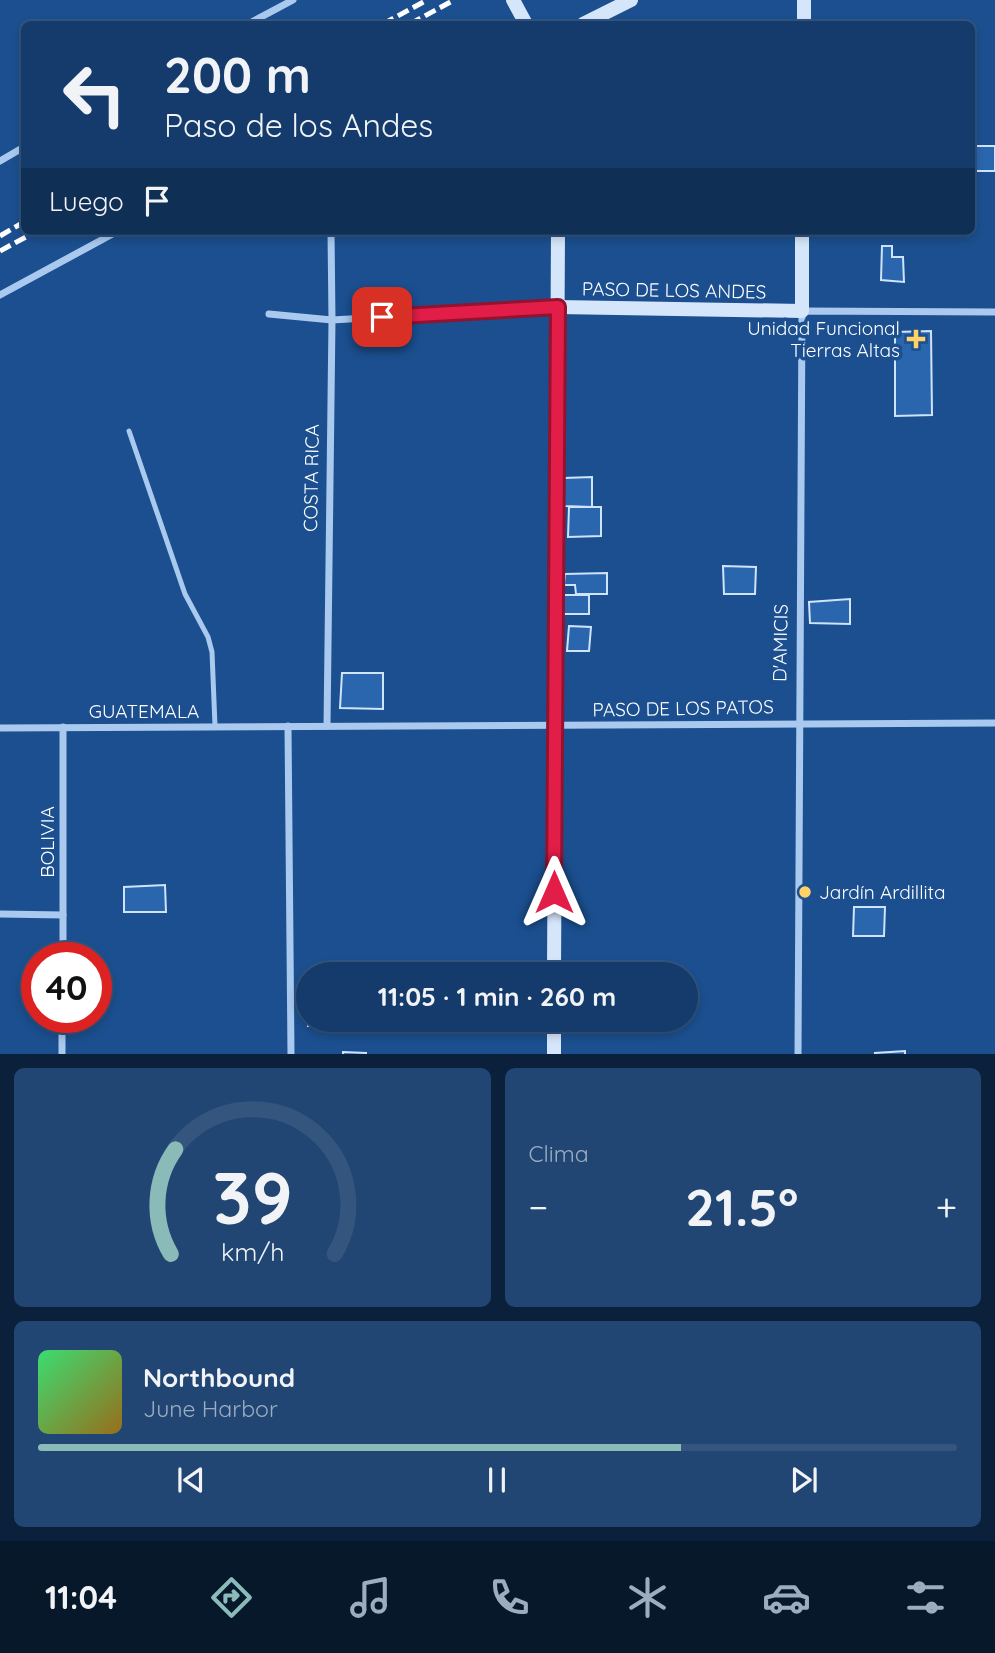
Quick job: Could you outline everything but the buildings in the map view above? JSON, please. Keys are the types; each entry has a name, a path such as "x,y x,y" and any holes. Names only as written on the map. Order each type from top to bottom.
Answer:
{"street":[{"path":"254,21 293,0"},
{"path":"513,0 524,21"},
{"path":"589,21 631,0"},
{"path":"804,0 804,21"},
{"path":"0,161 21,150"},
{"path":"0,295 111,235"},
{"name":"COSTA RICA","path":"327,726 331,235"},
{"path":"554,962 558,235"},
{"name":"D'AMICIS","path":"798,1054 803,235"},
{"name":"PASO DE LOS ANDES","path":"269,314 332,320 558,307 995,312"},
{"name":"PASO DE LOS PATOS","path":"288,726 995,723"},
{"path":"288,726 291,1054"},
{"name":"GUATEMALA","path":"0,728 288,726"},
{"name":"BOLIVIA","path":"62,942 63,727"},
{"path":"0,914 63,915"},
{"path":"554,1032 554,1054"},
{"path":"62,1033 62,1054"}],"lane":[{"path":"129,431 184,594 208,637 212,652 215,726"}],"railway":[{"path":"388,21 427,0"},
{"path":"416,21 454,0"},
{"path":"0,236 21,224"},
{"path":"0,251 30,235"}],"place":[{"name":"Unidad Funcional Tierras Altas","path":"916,339"},
{"name":"Jardín Ardillita","path":"805,892"}],"route":[{"path":"382,317 558,307 554,892"}]}
